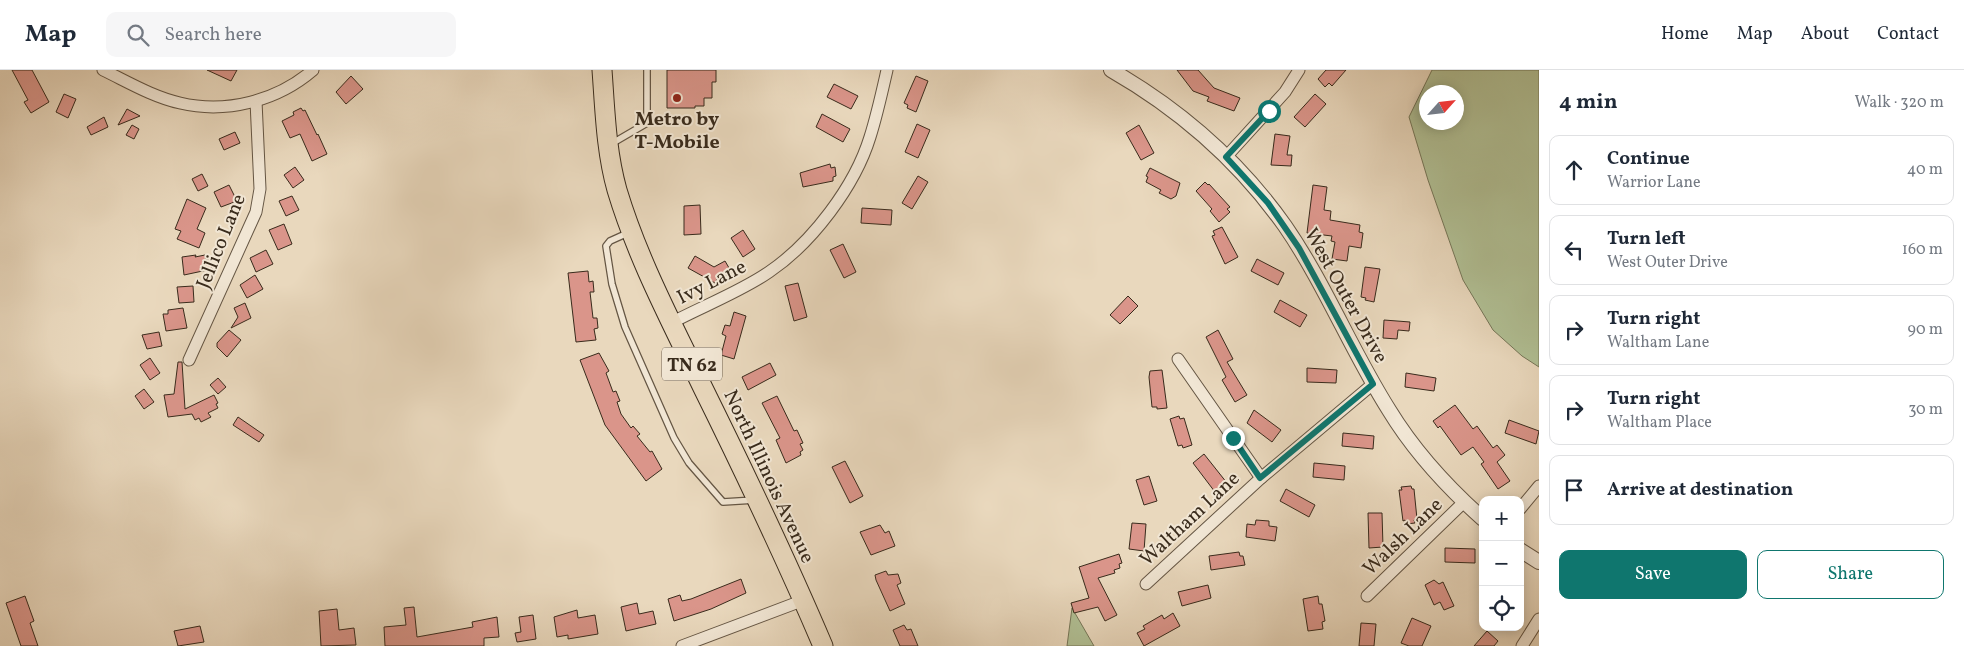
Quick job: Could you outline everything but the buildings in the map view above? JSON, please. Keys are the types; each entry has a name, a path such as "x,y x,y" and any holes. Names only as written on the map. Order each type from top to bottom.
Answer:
{"highway":[{"name":"North Illinois Avenue","path":"602,70 608,145 617,189 632,232 671,322 804,600 823,646"}],"street":[{"path":"103,70 153,94 180,103 206,107 233,106 256,101 295,83 313,70"},
{"name":"Ivy Lane","path":"671,322 767,274 806,243 852,177 870,138 887,70"},
{"name":"West Outer Drive","path":"1111,70 1148,91 1193,126 1226,157 1268,203 1299,248 1389,411 1414,446 1464,502 1479,515"},
{"path":"1226,157 1285,92 1299,70"},
{"name":"Jellico Lane","path":"189,360 256,212 260,189 256,101"},
{"path":"1178,359 1260,478"},
{"name":"Waltham Lane","path":"1146,584 1260,478 1373,384"},
{"path":"1524,504 1539,486"},
{"name":"Walsh Lane","path":"1367,596 1464,502"},
{"path":"1524,553 1539,562"},
{"path":"682,646 804,600"},
{"path":"1522,646 1539,619"}],"lane":[{"path":"608,145 648,123 647,70"},
{"path":"632,232 610,241 606,246 606,257 625,327 674,438 689,463 722,502 757,500"}],"green space":[{"path":"1432,70 1539,70 1539,367 1522,356 1493,330 1463,280 1428,180 1409,117 1419,97 1419,130 1464,130 1464,85 1425,85"},
{"path":"1072,608 1094,646 1067,646"}],"place":[{"name":"Metro by T-Mobile","path":"677,98"}],"route":[{"path":"1233,438 1260,478 1373,384 1299,248 1268,203 1226,157 1269,111"}]}
